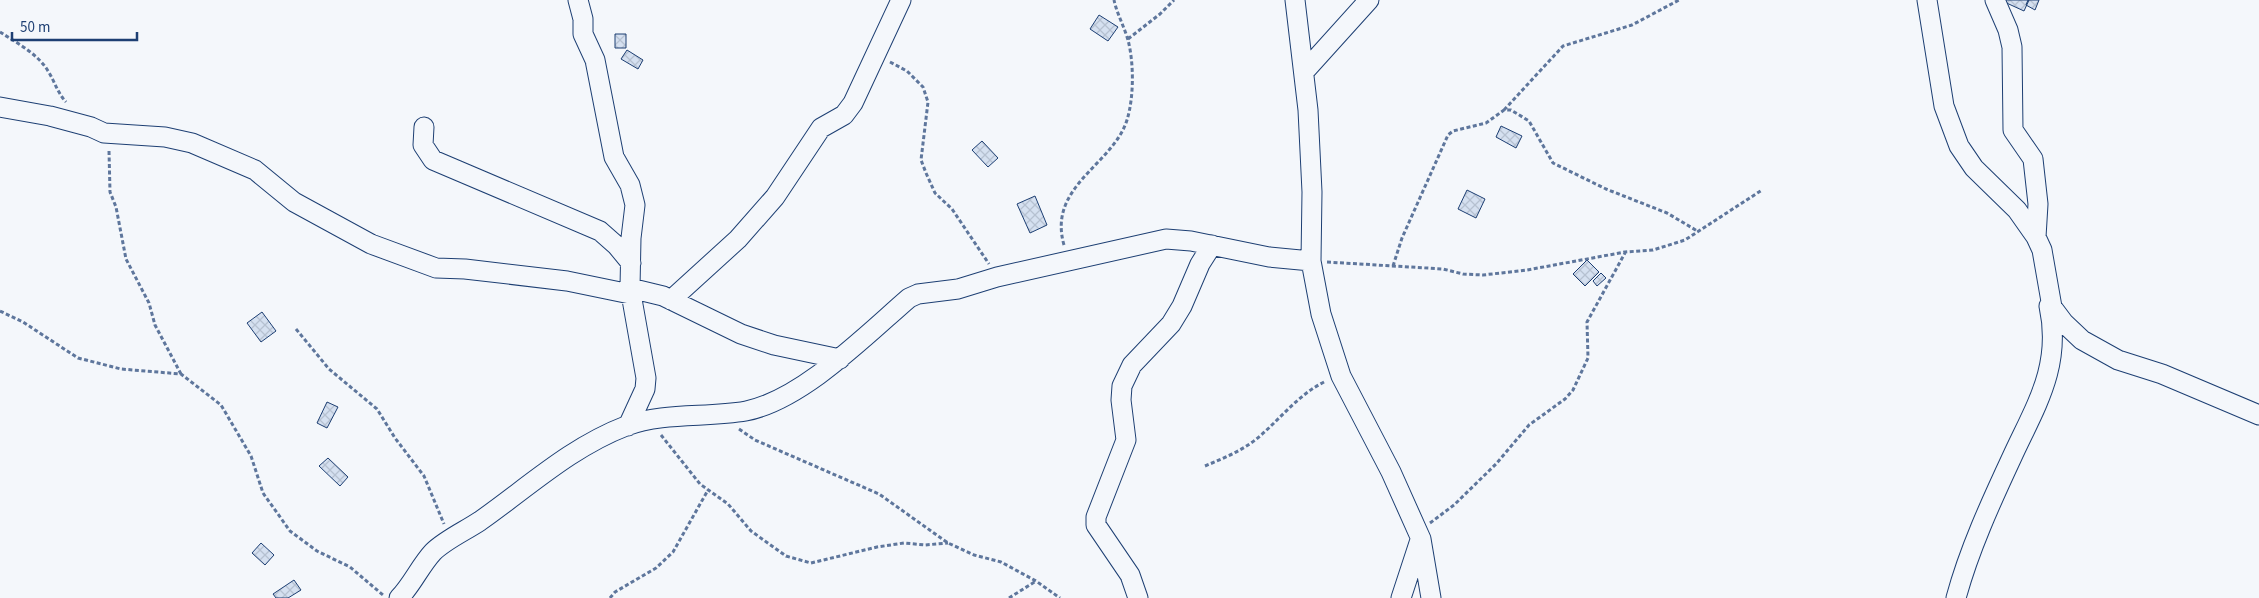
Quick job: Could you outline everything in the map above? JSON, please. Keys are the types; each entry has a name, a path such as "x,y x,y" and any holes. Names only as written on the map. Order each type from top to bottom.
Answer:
{"street":[{"path":"578,0 583,19 583,34 595,60 614,157 630,185 635,205 631,238 630,291 646,378 637,423"},
{"path":"671,300 738,239 775,197 821,128 844,115 853,102 900,0"},
{"path":"1295,0 1304,72 1312,192 1312,261 1321,314 1341,376 1391,472 1419,535 1431,598"},
{"path":"1304,72 1369,0"},
{"path":"1927,0 1944,106 1959,146 1974,168 2017,210 2036,236 2042,250 2052,307 2082,340 2118,360 2162,374 2259,416"},
{"path":"1995,0 2008,30 2012,47 2013,130 2033,159 2038,204 2036,236"},
{"path":"0,107 50,116 90,127 104,133 192,142 255,170 294,202 371,244 436,268 465,269 567,281 671,300 741,334 774,344 840,359"},
{"path":"424,127 423,145 433,160 600,231 618,246 631,263"},
{"path":"403,596 433,552 543,474 600,438 637,423 745,411 779,400 840,359 909,298 918,294 958,289 997,277 1166,239 1269,257 1312,261"},
{"path":"1138,598 1130,575 1096,524 1096,517 1126,440 1121,400 1122,386 1132,365 1167,329 1178,312 1200,264 1212,246"},
{"path":"1956,598 1973,548 2046,384 2054,337 2048,300 2049,288"},
{"path":"1401,598 1419,535"}],"path":[{"path":"1070,262 1063,242 1062,224 1065,207 1072,192 1113,144 1127,122 1132,77 1131,54 1128,39 1114,0"},
{"path":"1128,39 1160,14 1174,0"},
{"path":"1393,266 1402,238 1448,135 1486,123 1504,110 1563,46 1632,25 1679,0"},
{"path":"0,32 35,55 43,64 58,92 68,105"},
{"path":"874,54 906,71 923,87 928,102 921,160 926,173 935,193 952,209 997,277"},
{"path":"1504,110 1510,110 1529,121 1553,163 1606,189 1667,213 1699,232"},
{"path":"104,133 110,153 110,192 116,207 126,259 149,303 155,325 180,374 221,405 251,456 263,493 290,531 317,551 350,567 386,598"},
{"path":"1312,261 1393,266 1483,275 1527,270 1625,252 1653,250 1685,240 1762,190"},
{"path":"1419,535 1454,505 1496,464 1529,425 1565,399 1573,390 1588,358 1587,322 1625,252"},
{"path":"0,311 23,322 78,358 121,370 180,374"},
{"path":"296,329 329,369 377,409 390,431 424,476 451,540"},
{"path":"1205,466 1248,446 1269,429 1304,393 1324,381 1341,376"},
{"path":"719,414 755,440 879,494 948,543 974,555 1001,562 1036,581 1060,598"},
{"path":"637,423 708,490 728,504 751,531 770,547 786,556 811,563 877,547 904,543 925,545 948,543"},
{"path":"610,598 615,592 656,568 673,552 708,490"},
{"path":"1009,598 1036,581"}],"building":[{"path":"2000,0 2029,0 2024,11"},
{"path":"2028,0 2039,0 2035,10 2026,5"},
{"path":"1099,15 1118,27 1108,41 1090,29"},
{"path":"615,34 626,34 626,48 615,48"},
{"path":"627,50 643,60 638,69 621,59"},
{"path":"1501,126 1522,136 1516,148 1496,137"},
{"path":"982,141 998,158 988,167 972,150"},
{"path":"1467,190 1485,199 1476,218 1458,209"},
{"path":"1035,196 1047,225 1030,233 1017,204"},
{"path":"1587,260 1599,272 1585,286 1573,274"},
{"path":"1601,273 1606,278 1597,286 1593,281"},
{"path":"262,312 276,331 261,342 247,323"},
{"path":"327,402 338,407 327,428 317,423"},
{"path":"328,458 348,477 340,486 319,466"},
{"path":"261,543 274,555 265,565 252,553"},
{"path":"294,580 301,590 288,598 276,598 273,594"}]}
